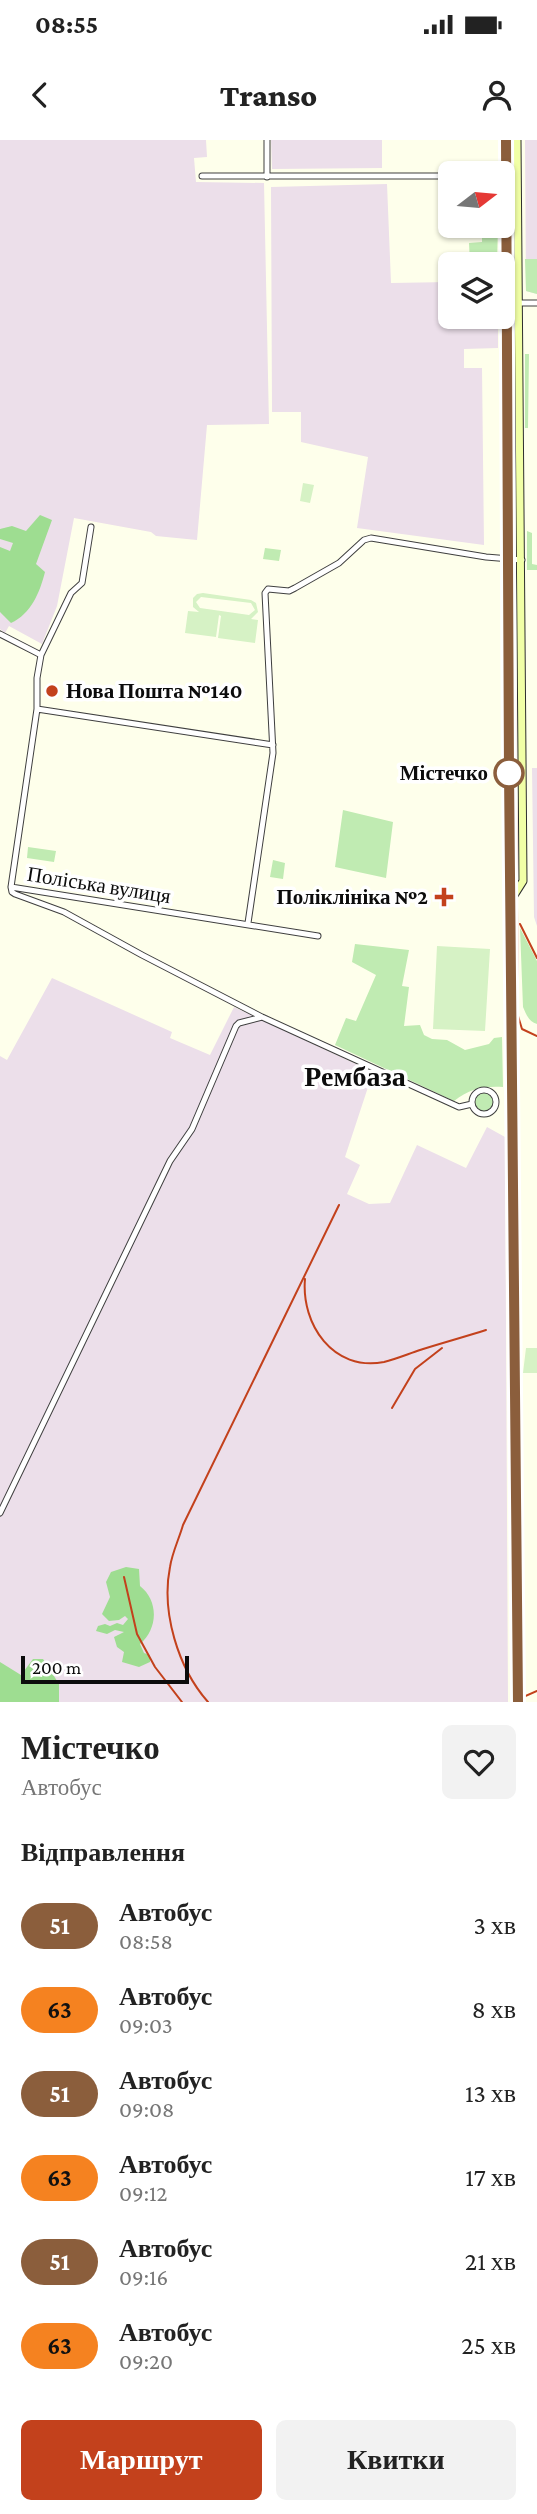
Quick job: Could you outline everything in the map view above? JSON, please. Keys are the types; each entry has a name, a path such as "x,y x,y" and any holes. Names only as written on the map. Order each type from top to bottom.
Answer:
{"main road":[{"path":"505,161 506,140"},
{"path":"510,900 523,881 517,140"},
{"path":"507,329 518,1702"}],"street":[{"path":"267,140 267,177"},
{"path":"202,176 438,176"},
{"path":"515,303 537,303"},
{"name":"Поліська вулиця","path":"91,527 82,583 71,593 41,655 37,678 37,709 10,887 318,936"},
{"path":"248,923 272,745 265,593 268,589 289,591 339,563 364,540 372,538 522,560"},
{"path":"0,634 41,655"},
{"path":"37,709 272,745"},
{"path":"10,887 12,892 64,912 262,1017 459,1107 472,1104"},
{"path":"0,1513 170,1161 191,1129 236,1026 262,1017"},
{"path":"486,1090 494,1094 497,1104 492,1112 483,1114 475,1110 472,1104 477,1092 486,1090"},
{"path":"497,1104 513,1104"}],"shaded area":[{"path":"0,140 206,140 207,157 194,158 196,182 264,183 269,424 207,425 197,540 156,536 151,532 74,518 57,606 42,644 9,626 5,633 0,629"},
{"path":"271,140 382,140 382,168 272,169"},
{"path":"525,140 537,140 537,294 526,291"},
{"path":"387,184 391,283 438,282 438,329 498,329 498,348 464,349 464,368 482,368 484,545 357,528 368,457 301,442 301,412 272,412 271,187"},
{"path":"532,768 537,768 537,926 534,917"},
{"path":"52,978 172,1032 170,1038 210,1055 234,1007 373,1072 345,1157 360,1165 347,1194 369,1204 390,1203 417,1145 466,1168 487,1127 505,1137 508,1702 59,1702 59,1684 33,1660 21,1675 0,1665 0,1056 7,1060"}],"green space":[{"path":"482,238 498,238 497,252 469,252 469,243 482,242"},
{"path":"525,259 537,259 537,294 526,291"},
{"path":"525,354 529,354 528,428 525,428"},
{"path":"303,483 314,485 310,503 300,501"},
{"path":"40,515 52,520 36,564 45,572 34,602 24,614 11,623 0,612 0,547 10,551 13,543 0,539 0,529 12,526 26,531"},
{"path":"527,531 532,533 532,564 537,565 537,570 527,570"},
{"path":"265,548 281,550 279,561 263,559"},
{"path":"197,594 251,600 256,603 258,612 251,619 258,620 255,643 218,638 219,615 216,637 185,633 188,611 199,612 193,607 193,598","holes":["201,597 251,603 255,610 249,615 200,608 196,602"]},
{"path":"343,810 393,822 386,878 335,867"},
{"path":"28,847 56,851 54,862 27,858"},
{"path":"273,860 285,863 283,879 270,877"},
{"path":"520,928 537,961 537,1024 530,1020 523,1007"},
{"path":"355,944 409,950 402,986 409,987 404,1026 420,1025 424,1035 432,1039 447,1040 465,1050 489,1044 494,1038 502,1037 503,1087 477,1089 454,1101 335,1045 346,1018 356,1021 376,975 352,962"},
{"path":"437,946 490,949 485,1031 433,1029"},
{"path":"484,1093 490,1096 493,1102 490,1108 484,1111 478,1108 475,1102 478,1096"},
{"path":"526,1348 537,1348 537,1373 523,1373"},
{"path":"126,1567 139,1569 140,1586 151,1599 153,1607 153,1623 140,1644 144,1653 150,1655 150,1662 139,1667 122,1662 124,1652 117,1647 114,1637 124,1632 115,1630 107,1634 96,1631 98,1626 117,1623 123,1625 128,1619 125,1616 109,1621 102,1614 110,1597 106,1582 111,1572"},
{"path":"33,1659 43,1659 59,1684 59,1702 0,1702 0,1662 21,1675"}],"tram line":[{"path":"510,140 518,1016 522,1029 537,1036"},
{"path":"520,924 537,958"}],"railway":[{"path":"208,1702 188,1673 174,1639 168,1602 172,1556 183,1525 339,1205"},
{"path":"305,1279 308,1312 315,1328 336,1352 350,1360 384,1362 486,1330"},
{"path":"392,1408 415,1369 442,1348"},
{"path":"124,1577 137,1634 155,1667 182,1702"},
{"path":"512,1702 537,1691"}],"bus line":[{"name":"51","path":"506,140 518,1702"}],"place":[{"name":"Нова Пошта №140","path":"52,691"},
{"name":"Містечко","path":"509,773"},
{"name":"Поліклініка №2","path":"444,897"}],"district":[{"name":"Рембаза","path":"355,1076"}]}
